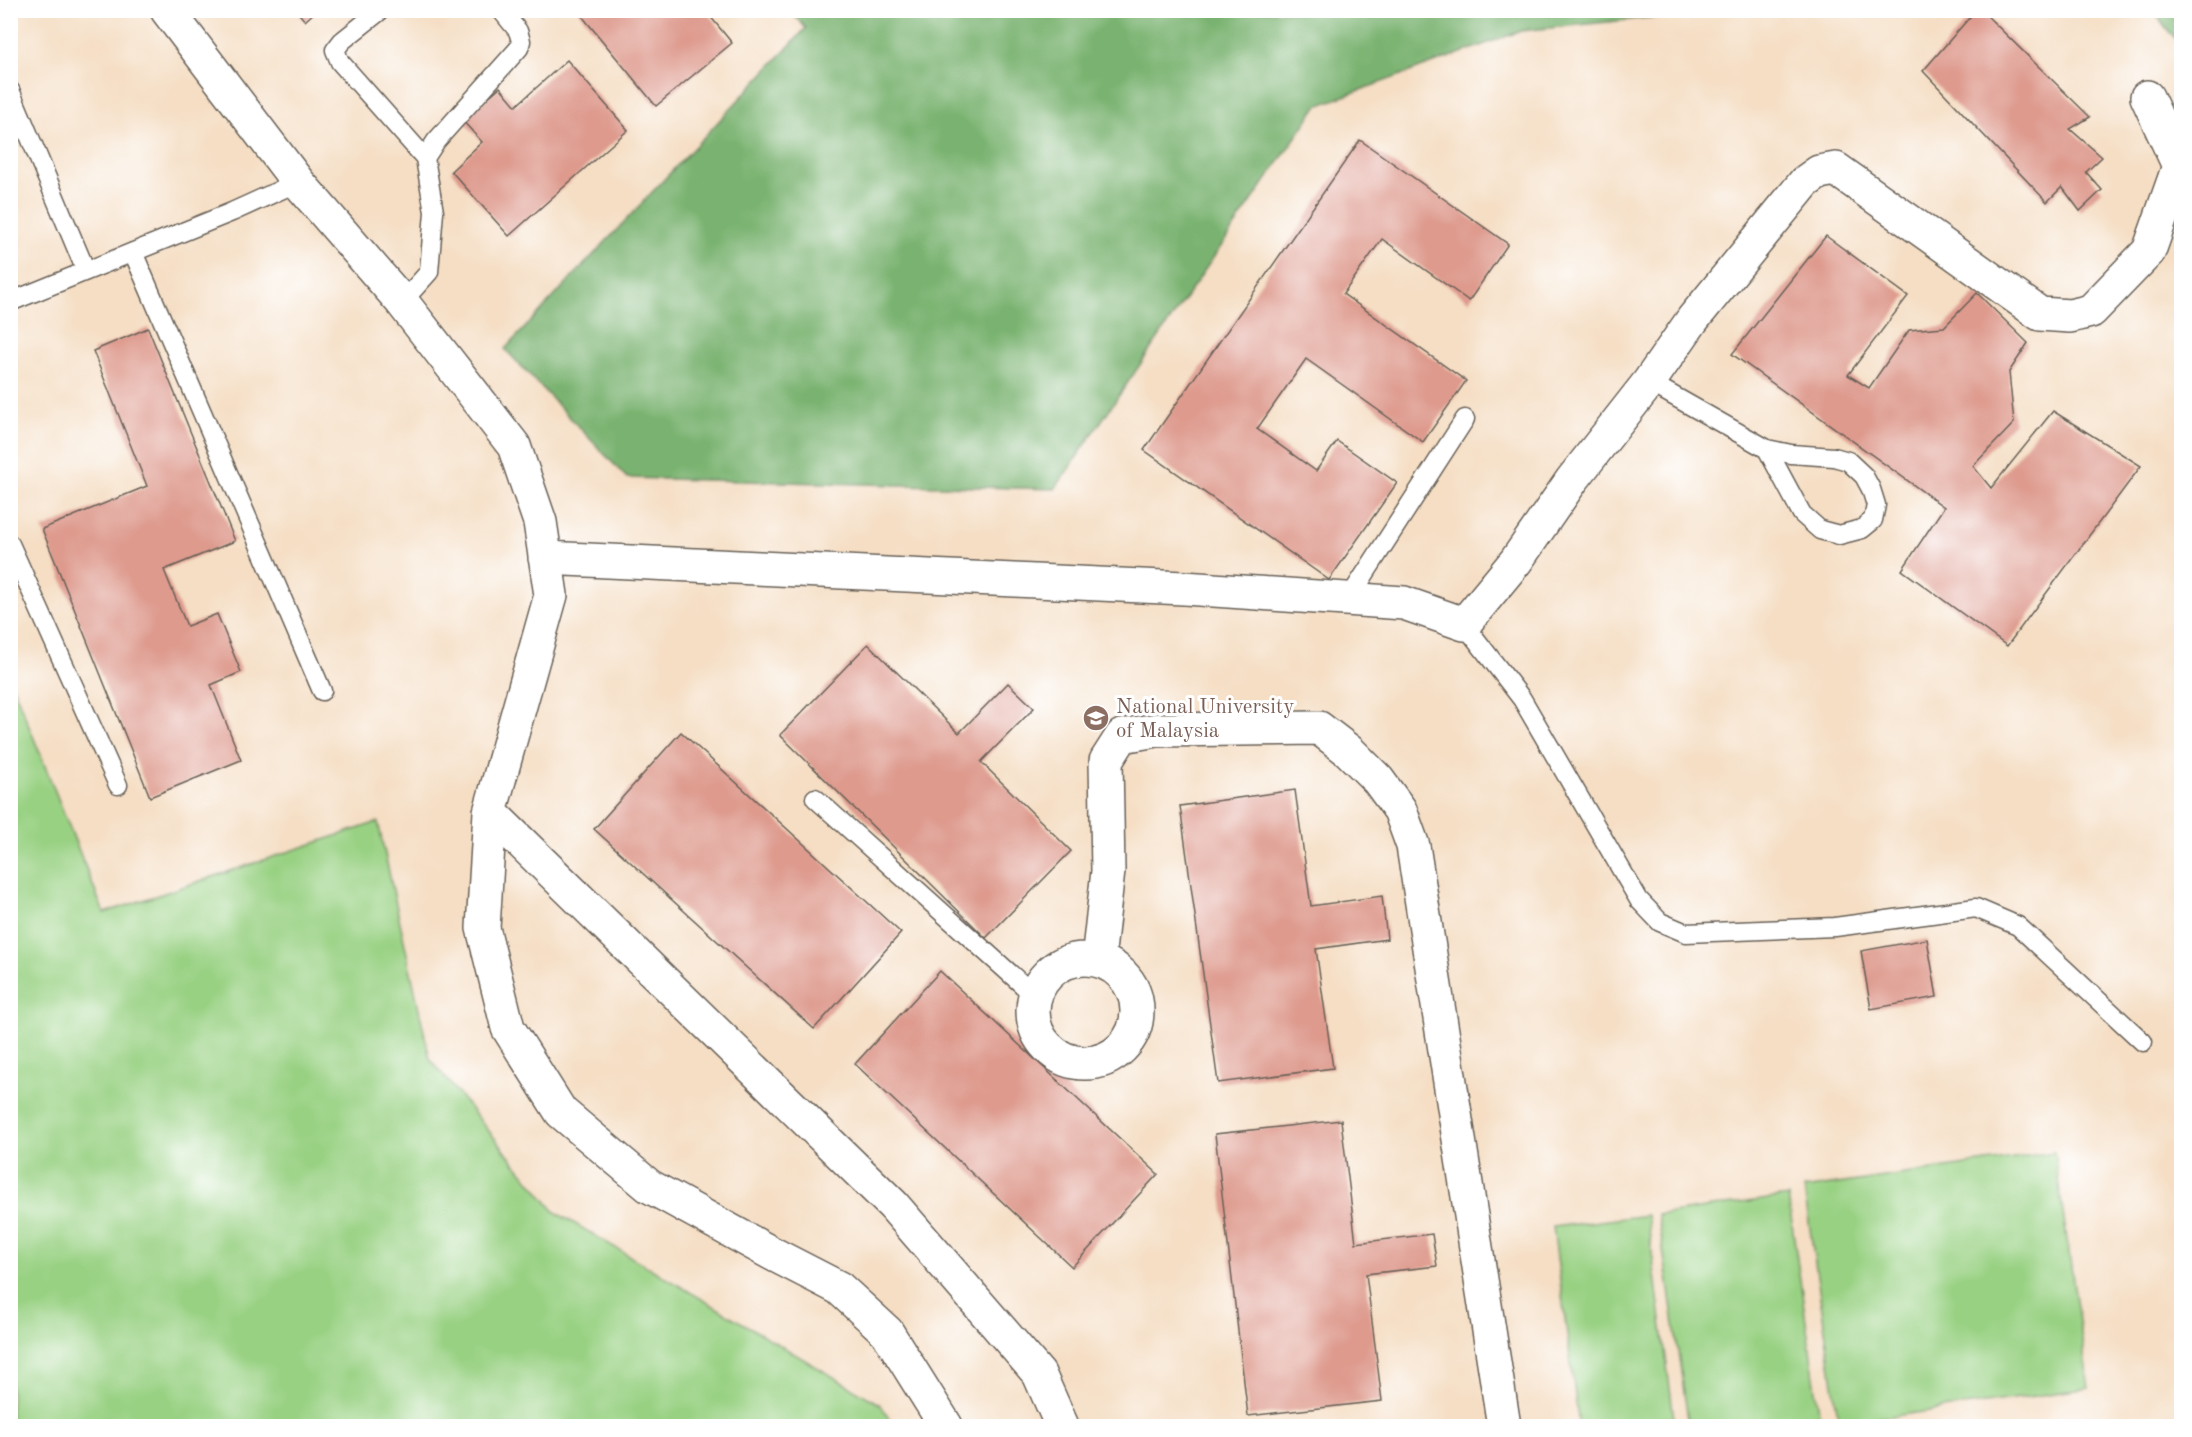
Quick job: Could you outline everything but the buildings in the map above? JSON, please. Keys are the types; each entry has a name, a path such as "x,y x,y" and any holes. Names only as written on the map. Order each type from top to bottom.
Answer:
{"street":[{"path":"167,10 298,182 402,302 514,446 540,522 551,595 490,812 483,928 508,1028 561,1112 649,1186 839,1288 887,1332 946,1426"},
{"path":"545,558 1185,588 1404,603 1464,624 1516,561 1572,480 1649,382 1693,319 1804,182 1819,172 1836,169 2040,314 2070,316 2091,310 2149,251 2179,166 2147,97"},
{"path":"1098,960 1108,871 1106,761 1122,736 1157,730 1319,728 1349,751 1378,780 1400,810 1413,846 1504,1426"},
{"path":"490,812 893,1205 1039,1374 1062,1426"},
{"path":"1083,959 1098,960 1114,968 1127,980 1135,996 1136,1013 1133,1030 1124,1045 1110,1056 1094,1062 1076,1062 1060,1057 1047,1046 1037,1031 1033,1014 1035,996 1041,982 1052,970 1066,962 1083,959"}],"lane":[{"path":"381,10 342,41 335,50 340,62 425,158 434,212 429,272 402,302"},
{"path":"425,158 436,141 519,48 521,41 518,30 501,10"},
{"path":"10,90 86,271"},
{"path":"10,302 232,212 298,182"},
{"path":"133,252 322,691"},
{"path":"1649,382 1767,449 1791,454 1834,457 1848,461 1864,476 1871,489 1876,505 1873,520 1862,529 1839,535 1820,530 1802,514 1767,449"},
{"path":"1348,600 1464,419"},
{"path":"10,544 118,785"},
{"path":"1464,624 1522,699 1639,900 1660,922 1686,933 1835,927 1976,908 2018,926 2143,1041"},
{"path":"815,798 1035,996"}],"green space":[{"path":"789,11 1714,11 1521,31 1317,106 1055,489 627,478 505,349 806,28"},
{"path":"2153,11 2181,11 2181,47"},
{"path":"10,679 104,913 378,822 430,1059 555,1212 881,1405 893,1426 11,1426"},
{"path":"2054,1152 2089,1388 1839,1424 1804,1189"},
{"path":"1788,1196 1821,1426 1689,1426 1658,1215"},
{"path":"1647,1215 1675,1426 1579,1426 1553,1227"}],"place":[{"name":"National University of Malaysia","path":"1096,718"}]}
